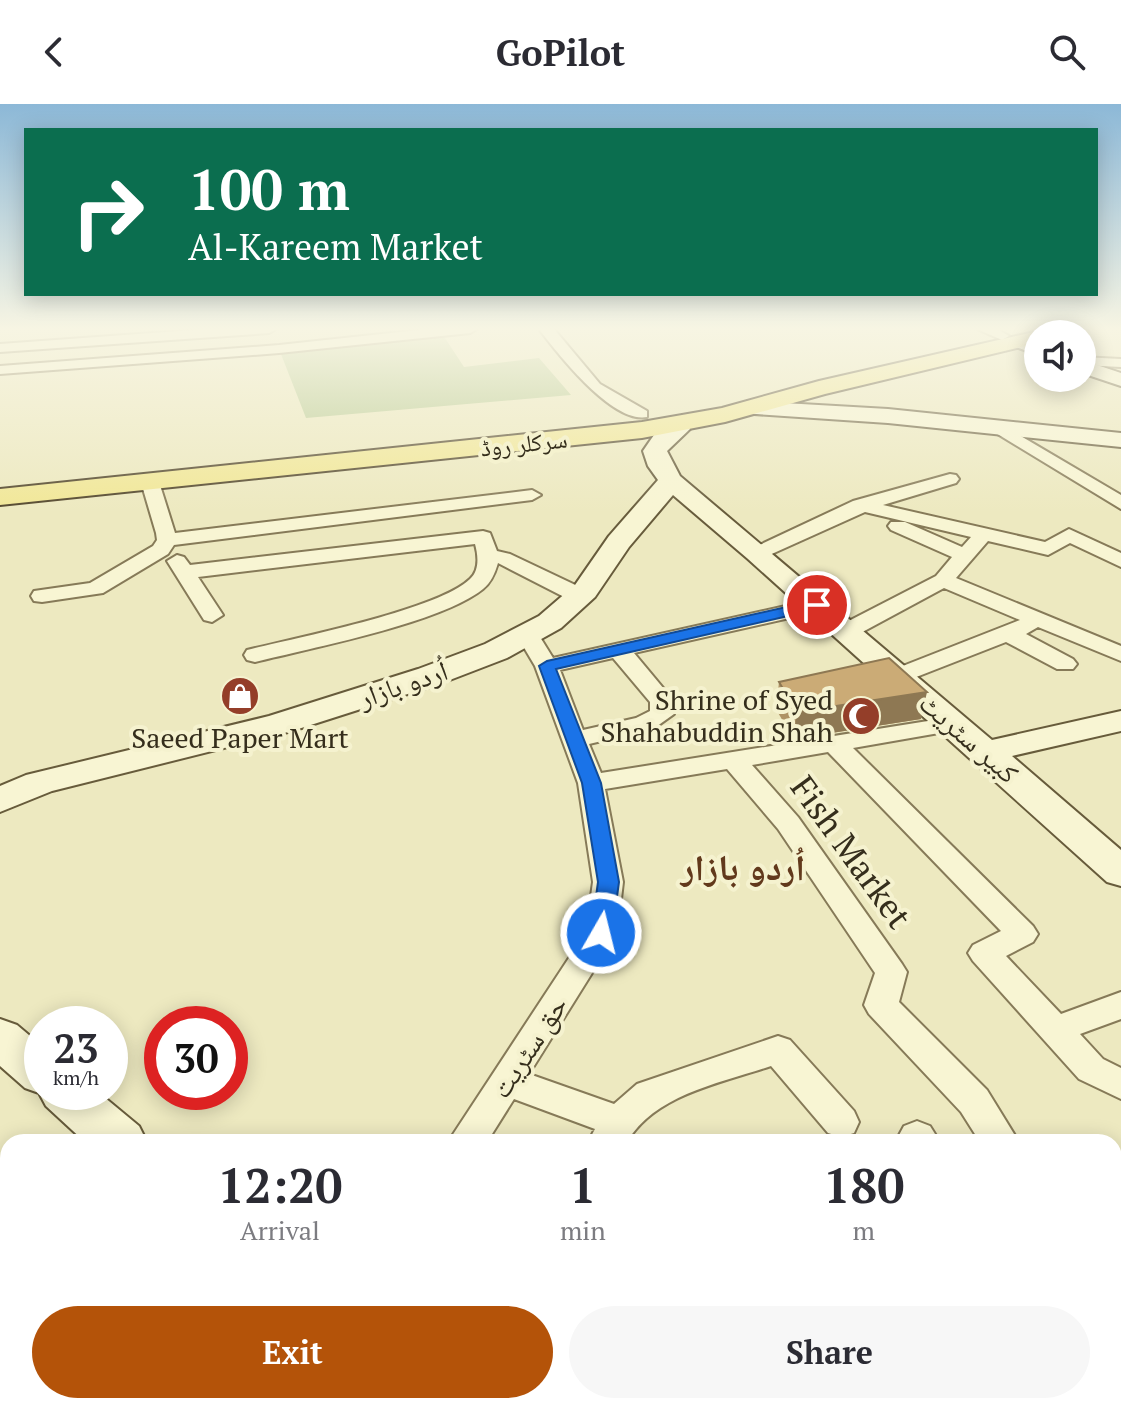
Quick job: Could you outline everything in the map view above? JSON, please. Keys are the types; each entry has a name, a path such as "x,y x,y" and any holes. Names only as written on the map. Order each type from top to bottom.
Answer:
{"main road":[{"name":"سرکلر روڈ","path":"0,497 575,439 715,396 746,390"},
{"name":"سرکلر روڈ","path":"0,484 520,434 748,408 815,390"},
{"path":"715,396 748,408"}],"street":[{"path":"602,390 679,429 662,440 655,451 660,466 671,481"},
{"path":"748,408 888,416 1121,440"},
{"path":"997,427 1121,503"},
{"path":"758,553 857,506 915,486 950,479"},
{"name":"کبیر سٹریٹ","path":"671,481 758,553 1121,872"},
{"name":"اُردو بازار","path":"0,800 39,783 280,724 430,676 496,651 550,622 580,596 671,481"},
{"path":"150,482 153,503 165,526 164,545 181,563 212,615"},
{"path":"42,596 96,589 164,545 532,495"},
{"path":"459,504 475,538"},
{"path":"857,506 1048,549 1069,535 1121,561"},
{"path":"857,506 964,555"},
{"path":"847,631 943,580 984,534"},
{"path":"186,572 483,537 489,555 487,568 478,582 465,593 421,609 255,655"},
{"path":"489,555 503,558 580,596"},
{"path":"943,580 1121,654"},
{"path":"547,666 817,605"},
{"path":"898,676 1008,634 1037,619"},
{"name":"حق سٹریت","path":"472,1134 601,933 608,882 591,783 547,666 527,634"},
{"path":"1008,634 1065,664"},
{"path":"575,739 644,724 662,714 662,701 619,650"},
{"path":"985,752 1121,721"},
{"path":"591,783 953,724"},
{"path":"833,743 1022,934 984,953 1091,1069 1121,1084"},
{"name":"Fish Market","path":"733,759 788,823 891,972 881,1005 974,1101 995,1134"},
{"path":"1055,1030 1121,1005"},
{"path":"0,1038 24,1059"},
{"path":"507,1081 613,1132 650,1094 778,1050 841,1122"},
{"path":"84,1110 112,1134"}],"green space":[{"path":"295,390 567,390 571,395 306,418"}],"building":[{"path":"889,658 927,692 797,712 779,682"}],"place":[{"name":"Saeed Paper Mart","path":"240,696"},
{"name":"Shrine of Syed Shahabuddin Shah","path":"861,716"}],"district":[{"name":"اُردو بازار","path":"743,867"}],"route":[{"path":"601,933 608,882 591,783 547,666 817,605"}]}
